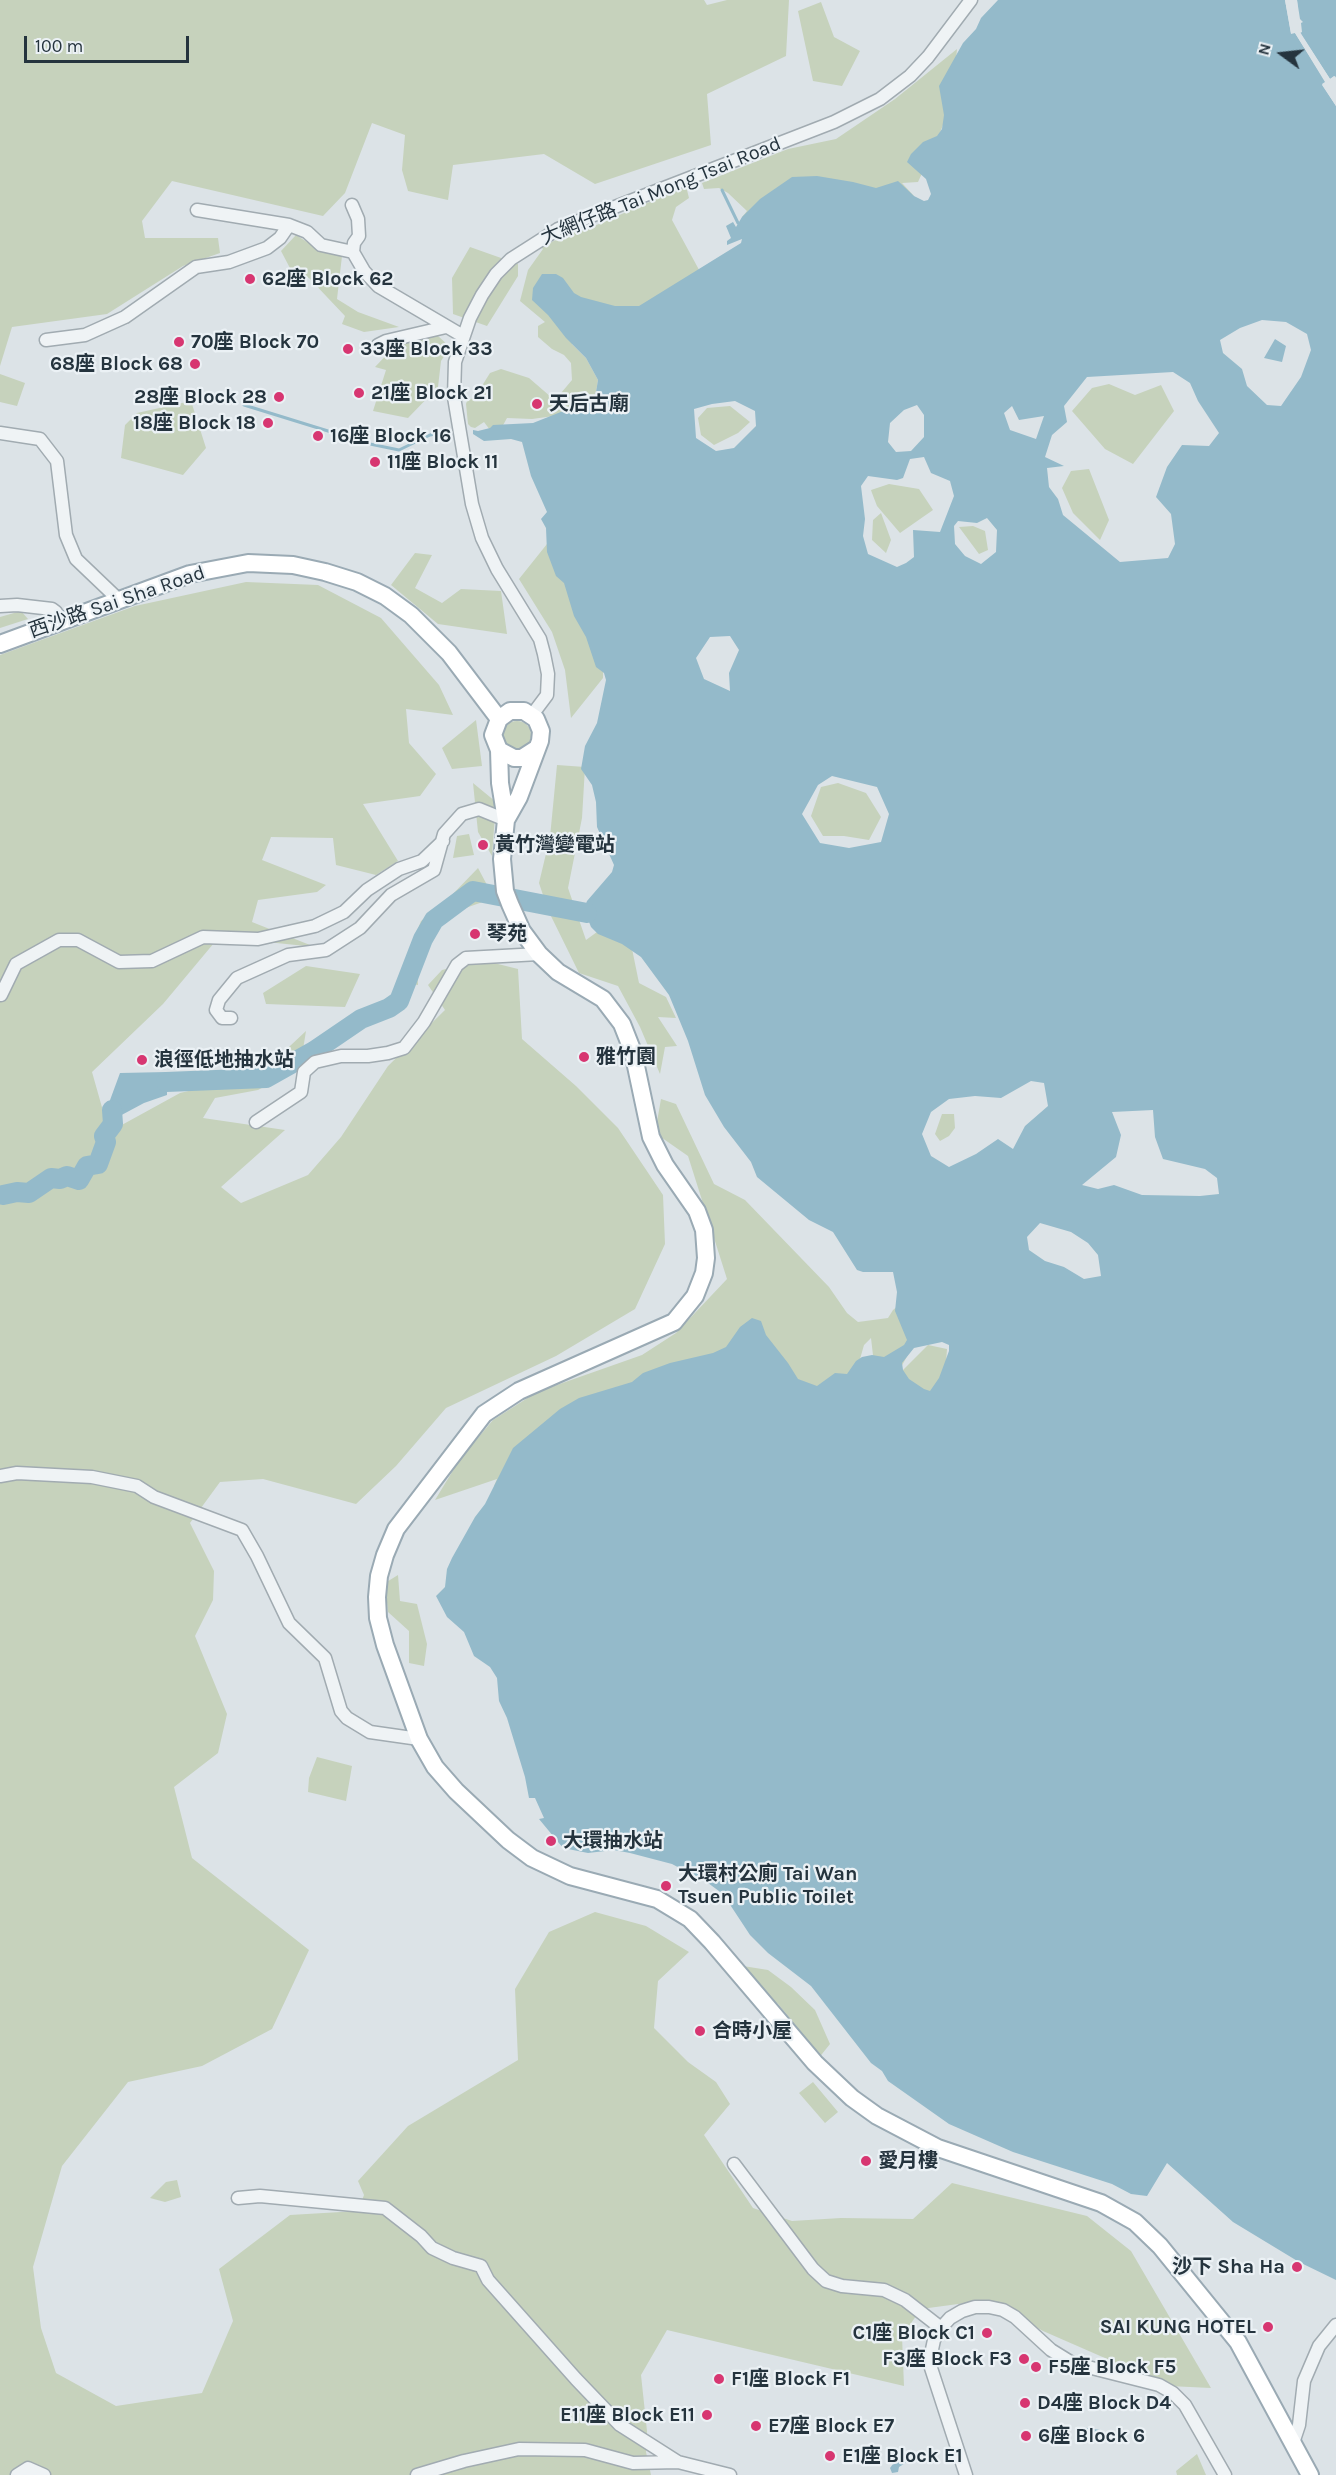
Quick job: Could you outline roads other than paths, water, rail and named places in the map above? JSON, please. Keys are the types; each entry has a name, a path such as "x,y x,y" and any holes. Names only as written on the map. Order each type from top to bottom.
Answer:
{"main road":[{"name":"西沙路 Sai Sha Road","path":"0,644 190,574 240,564 292,565 341,576 385,596 423,625 449,652 499,719"},
{"path":"506,820 519,797 540,741 541,731 538,722 524,711 515,710 499,719 493,735 499,750 500,783 506,820 502,859 508,898 522,931 539,954 558,972 603,999 622,1024 633,1052 646,1119 654,1144 669,1172 694,1204 702,1224 706,1265 695,1296 679,1317 669,1325 519,1391 484,1414 396,1529 388,1545 379,1576 378,1618 385,1645 419,1739 435,1767 456,1791 508,1840 532,1858 561,1873 657,1899 690,1919 825,2074 858,2103 877,2116 938,2148 1096,2201 1136,2222 1160,2246 1238,2342 1310,2475"},
{"path":"499,750 506,755 522,758 536,749"}],"street":[{"name":"大網仔路 Tai Mong Tsai Road","path":"532,715 547,695 547,670 540,639 497,569 482,538 472,504 454,397 455,362 476,305 489,283 503,267 528,246 568,224 834,122 869,105 889,93 919,67 971,0"},
{"path":"352,205 358,219 359,236 354,243 353,252 364,271 378,286 463,336"},
{"path":"197,210 289,225 307,232 321,244 353,252"},
{"path":"46,340 85,335 125,317 196,267 229,262 267,248 280,238 289,225"},
{"path":"378,345 386,341 446,327"},
{"path":"0,433 39,439 57,461 66,535 76,559 119,600"},
{"path":"0,606 17,605 52,609 56,612 60,622"},
{"path":"231,1018 222,1018 216,1010 219,1000 237,978 288,955 327,950 360,928 391,895 434,870 444,834 462,814 479,809 506,820"},
{"path":"1,995 16,963 59,940 78,940 119,962 152,961 203,937 258,939 315,926 344,912 367,890 399,869 422,861 443,841"},
{"path":"255,1122 301,1092 304,1072 315,1062 341,1056 378,1054 404,1048 424,1022 457,964 466,958 539,954"},
{"path":"0,1476 17,1473 92,1477 137,1486 154,1497 242,1530 289,1623 325,1658 341,1711 346,1719 370,1732 419,1739"},
{"path":"734,2164 813,2269 826,2281 842,2286 884,2290 906,2300 941,2328"},
{"path":"238,2198 260,2196 385,2208 421,2235 432,2248 453,2258 481,2266 488,2280 620,2425 692,2470 730,2475"},
{"path":"966,2475 931,2368 934,2340 950,2318 969,2309 989,2307 1003,2310 1015,2317 1051,2350 1072,2363 1166,2388 1185,2405 1226,2475"},
{"path":"1293,2443 1299,2425 1304,2381 1319,2346 1336,2325"},
{"path":"417,2475 464,2461 519,2449 585,2450 633,2463 678,2462"},
{"path":"17,2475 28,2469 44,2475"}],"water":[{"path":"998,0 1285,0 1291,33 1295,33 1326,82 1322,85 1336,106 1336,2280 1299,2262 1233,2222 1167,2163 1147,2196 1131,2194 1112,2184 1013,2152 949,2124 888,2081 882,2071 871,2063 811,1986 768,1953 750,1935 723,1894 708,1883 672,1864 630,1853 614,1850 588,1853 563,1848 539,1819 544,1818 535,1798 529,1798 507,1718 499,1701 497,1678 490,1667 474,1656 464,1632 447,1617 436,1596 445,1587 447,1569 452,1558 485,1504 513,1448 560,1409 579,1398 632,1382 643,1373 670,1363 713,1353 726,1347 740,1327 752,1318 761,1321 766,1335 798,1379 817,1386 835,1373 847,1374 856,1361 862,1357 872,1355 884,1357 904,1345 907,1340 895,1311 897,1292 893,1272 857,1270 833,1232 809,1220 757,1177 751,1162 724,1127 705,1095 688,1041 669,995 641,957 622,944 598,934 591,927 584,909 587,901 612,872 614,865 597,827 596,802 592,785 581,769 585,746 597,723 606,680 604,673 596,667 586,637 574,616 564,583 556,576 547,552 546,528 541,519 547,512 531,476 522,442 511,439 484,441 473,434 473,430 490,428 493,425 533,423 591,400 596,392 598,380 586,358 532,300 533,288 542,274 556,274 563,278 574,293 581,297 615,306 639,306 741,243 742,239 727,245 727,241 731,238 726,226 733,222 736,227 742,217 760,199 792,177 817,176 876,188 898,181 914,196 924,201 928,200 931,194 926,179 907,162 911,154 923,142 937,136 942,129 944,115 939,86 963,43 976,29 981,18","holes":["1262,320 1286,322 1307,334 1311,350 1301,377 1281,406 1267,405 1247,386 1242,369 1223,353 1220,340 1240,328","1173,372 1190,383 1198,401 1219,433 1209,446 1182,445 1167,467 1156,497 1171,514 1175,544 1168,558 1120,562 1063,515 1058,499 1049,487 1047,468 1064,466 1045,457 1052,435 1067,422 1064,406 1087,377","735,401 755,411 756,426 734,448 716,451 696,438 694,409","917,405 924,415 924,437 911,451 896,452 888,442 890,423 904,410","1012,406 1019,420 1044,416 1036,439 1010,430 1004,413","924,457 931,473 950,481 954,496 940,532 913,530 914,557 897,567 868,554 863,536 865,519 861,486 868,476 897,480 903,478 910,459","987,518 997,530 996,552 981,564 965,556 955,544 954,526 958,521 977,523","730,636 739,650 729,673 730,691 704,679 696,658 710,637","832,776 877,787 889,814 881,842 849,848 820,843 802,814 818,785","1031,1081 1044,1083 1048,1106 1025,1126 1013,1149 998,1139 976,1154 949,1167 931,1156 922,1134 931,1112 949,1099 975,1096 1001,1098","1153,1110 1155,1137 1163,1159 1205,1169 1217,1178 1219,1194 1142,1195 1114,1185 1098,1189 1082,1185 1116,1157 1121,1135 1112,1112","1040,1223 1071,1232 1088,1243 1098,1255 1101,1276 1084,1279 1064,1267 1045,1261 1029,1250 1027,1237","942,1342 949,1345 939,1378 930,1391 909,1379 903,1370 902,1363 914,1348"]},
{"path":"1297,0 1336,0 1336,78 1334,76 1330,79 1300,32"},
{"path":"1275,339 1286,346 1282,362 1264,358"},
{"path":"167,1072 167,1095 144,1103 116,1118 106,1111 120,1073"},
{"path":"1081,2427 1100,2430 1101,2435 1082,2440 1076,2433"},
{"path":"900,2452 905,2455 907,2462 899,2467 898,2472 892,2473 890,2468 893,2458"}],"waterway":[{"path":"722,190 738,223"},
{"path":"244,405 370,444 399,450 430,435 445,432"},
{"path":"166,1082 266,1078 314,1051 361,1019 389,1008 399,1001 423,939 434,920 473,891 587,913"},
{"path":"3,1195 17,1192 29,1193 51,1178 60,1179 67,1176 79,1180 87,1166 98,1164 106,1142 104,1136 113,1124 112,1110"}],"place":[{"name":"62座 Block 62","path":"250,279"},
{"name":"70座 Block 70","path":"179,342"},
{"name":"33座 Block 33","path":"348,349"},
{"name":"68座 Block 68","path":"195,364"},
{"name":"21座 Block 21","path":"359,393"},
{"name":"28座 Block 28","path":"279,397"},
{"name":"天后古廟","path":"537,404"},
{"name":"18座 Block 18","path":"268,423"},
{"name":"16座 Block 16","path":"318,436"},
{"name":"11座 Block 11","path":"375,462"},
{"name":"黃竹灣變電站","path":"483,845"},
{"name":"琴苑","path":"475,934"},
{"name":"雅竹園","path":"584,1057"},
{"name":"浪徑低地抽水站","path":"142,1060"},
{"name":"大環抽水站","path":"551,1841"},
{"name":"大環村公廁 Tai Wan Tsuen Public Toilet","path":"666,1886"},
{"name":"合時小屋","path":"700,2031"},
{"name":"愛月樓","path":"866,2161"},
{"name":"沙下 Sha Ha","path":"1297,2267"},
{"name":"SAI KUNG HOTEL","path":"1268,2327"},
{"name":"C1座 Block C1","path":"987,2333"},
{"name":"F3座 Block F3","path":"1024,2359"},
{"name":"F5座 Block F5","path":"1036,2367"},
{"name":"F1座 Block F1","path":"719,2379"},
{"name":"D4座 Block D4","path":"1025,2403"},
{"name":"E11座 Block E11","path":"707,2415"},
{"name":"E7座 Block E7","path":"756,2426"},
{"name":"6座 Block 6","path":"1026,2436"},
{"name":"E1座 Block E1","path":"830,2456"}]}
